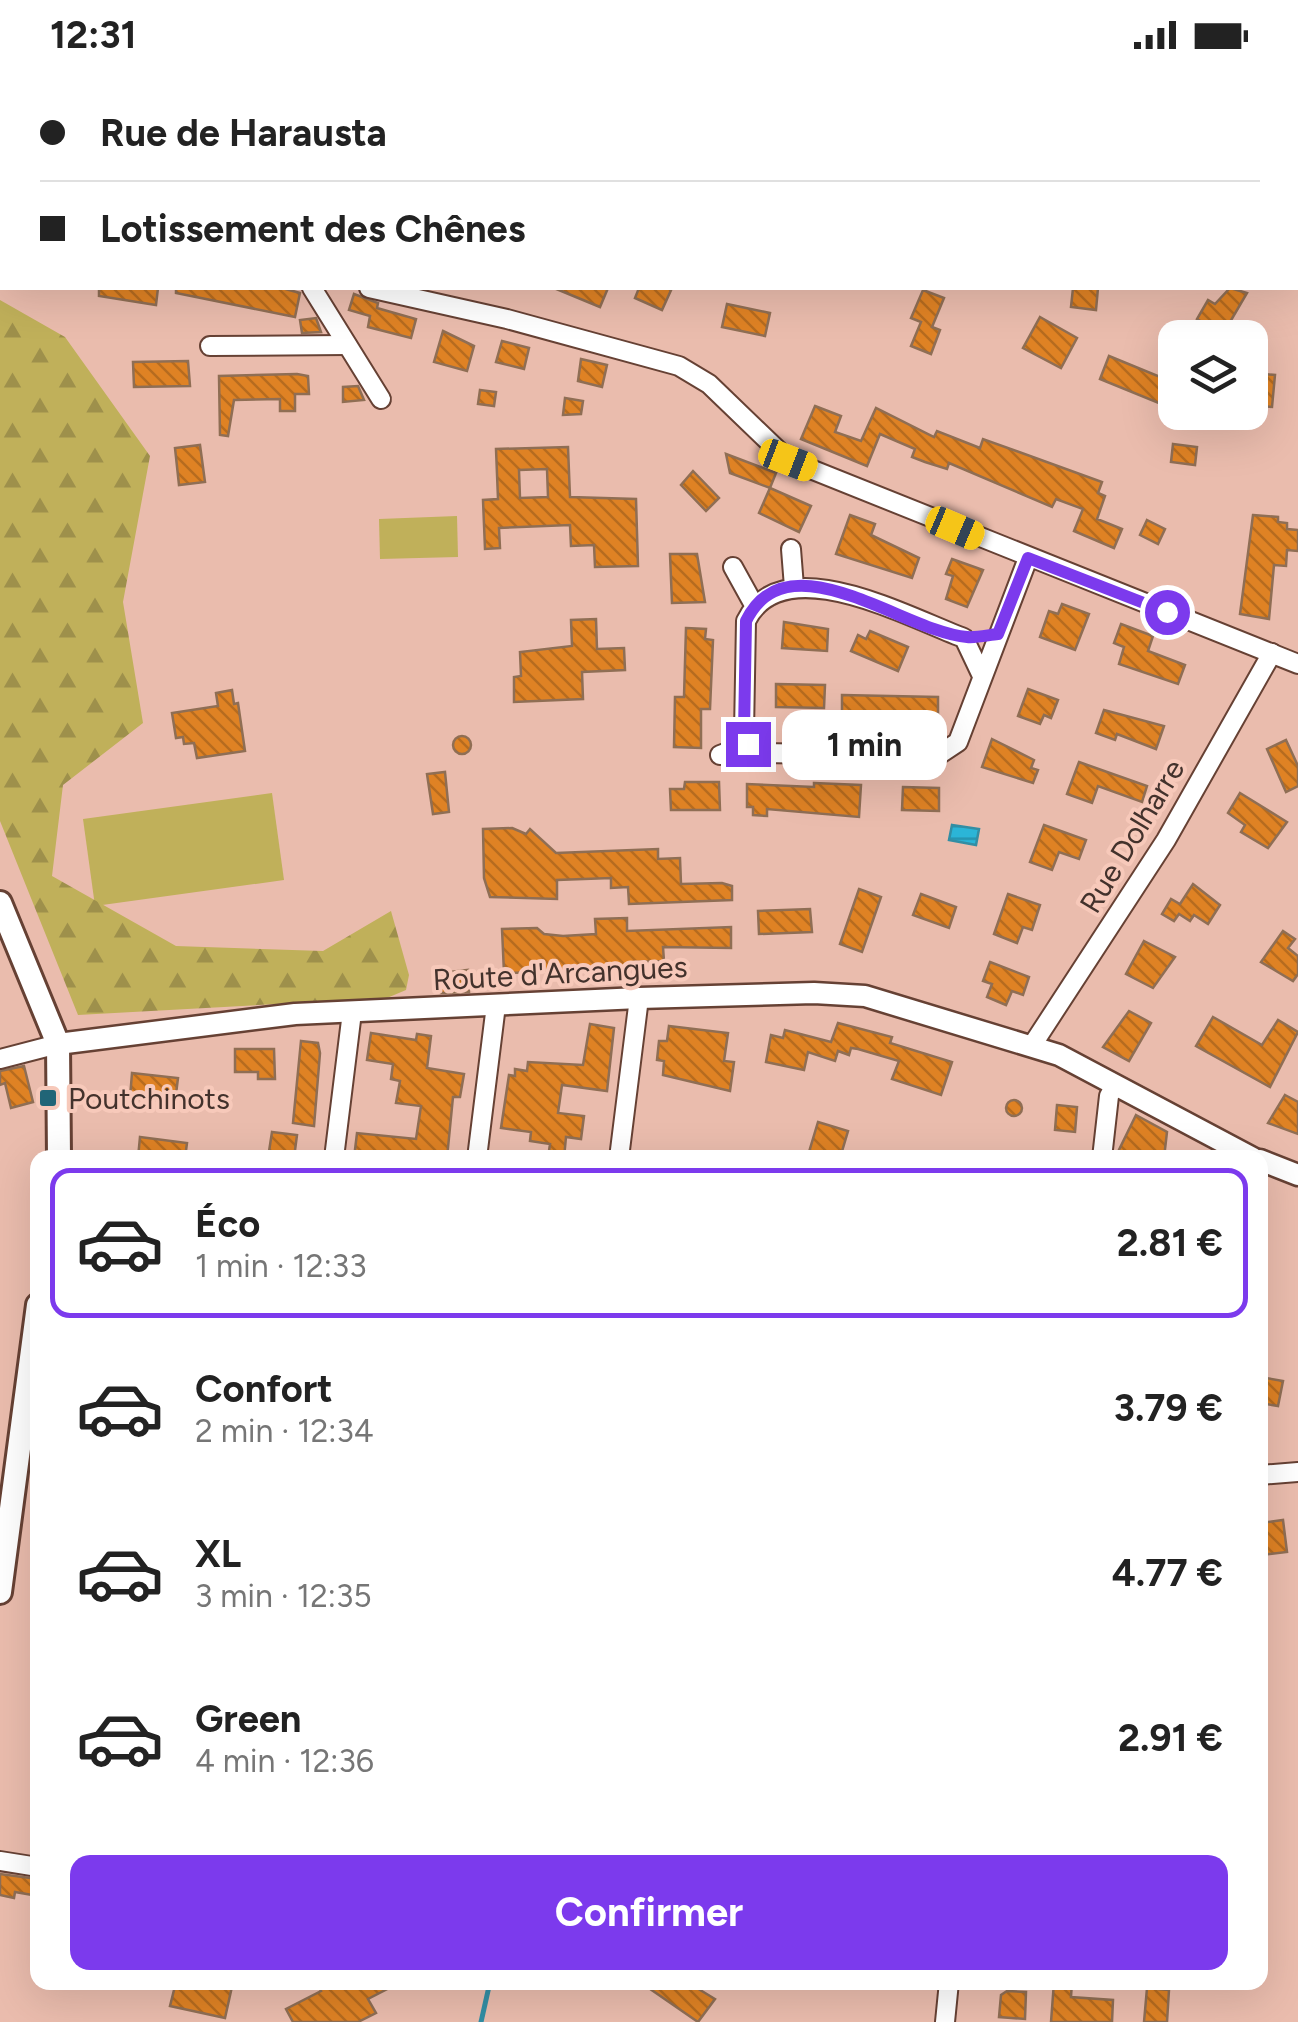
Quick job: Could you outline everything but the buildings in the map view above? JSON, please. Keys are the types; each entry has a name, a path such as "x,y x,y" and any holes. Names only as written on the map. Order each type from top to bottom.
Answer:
{"main road":[{"path":"0,904 58,1044 59,1150"},
{"path":"0,1592 30,1365"}],"street":[{"path":"313,290 381,399"},
{"path":"379,290 507,318 678,366 709,384 788,460 1298,664"},
{"path":"210,346 347,345"},
{"path":"791,549 794,587"},
{"path":"998,634 964,638 829,588 794,587 754,605 746,621 744,732 748,744 760,754 938,756 958,742 1028,558"},
{"path":"733,567 754,605"},
{"path":"964,638 982,676"},
{"name":"Rue Dolharre","path":"1033,1044 1166,840 1272,652"},
{"path":"720,755 748,744"},
{"name":"Route d'Arcangues","path":"58,1044 193,1024 352,1012 638,998 814,993 865,996 1033,1044 1238,1150"},
{"path":"620,1150 638,998"},
{"path":"478,1150 496,1005"},
{"path":"335,1150 352,1012"},
{"path":"0,1059 58,1044"},
{"path":"1103,1150 1108,1096 1115,1086"},
{"path":"1268,1163 1298,1175"},
{"path":"1268,1474 1298,1472"},
{"path":"0,1861 30,1866"},
{"path":"946,2022 948,1990"}],"green space":[{"path":"0,300 65,337 150,456 123,602 143,723 63,785 52,876 176,946 323,951 391,911 409,975 406,990 387,998 78,1015 0,821"},
{"path":"457,516 458,557 380,559 379,519"},
{"path":"272,793 284,880 95,906 83,819"}],"water":[{"path":"952,825 979,829 976,845 949,840"}],"waterway":[{"path":"481,2022 488,1990"}],"place":[{"name":"Poutchinots","path":"48,1098"}],"route":[{"path":"748,744 744,732 746,621 754,605 797,586 829,588 964,638 998,634 1028,558 1167,612"}]}
